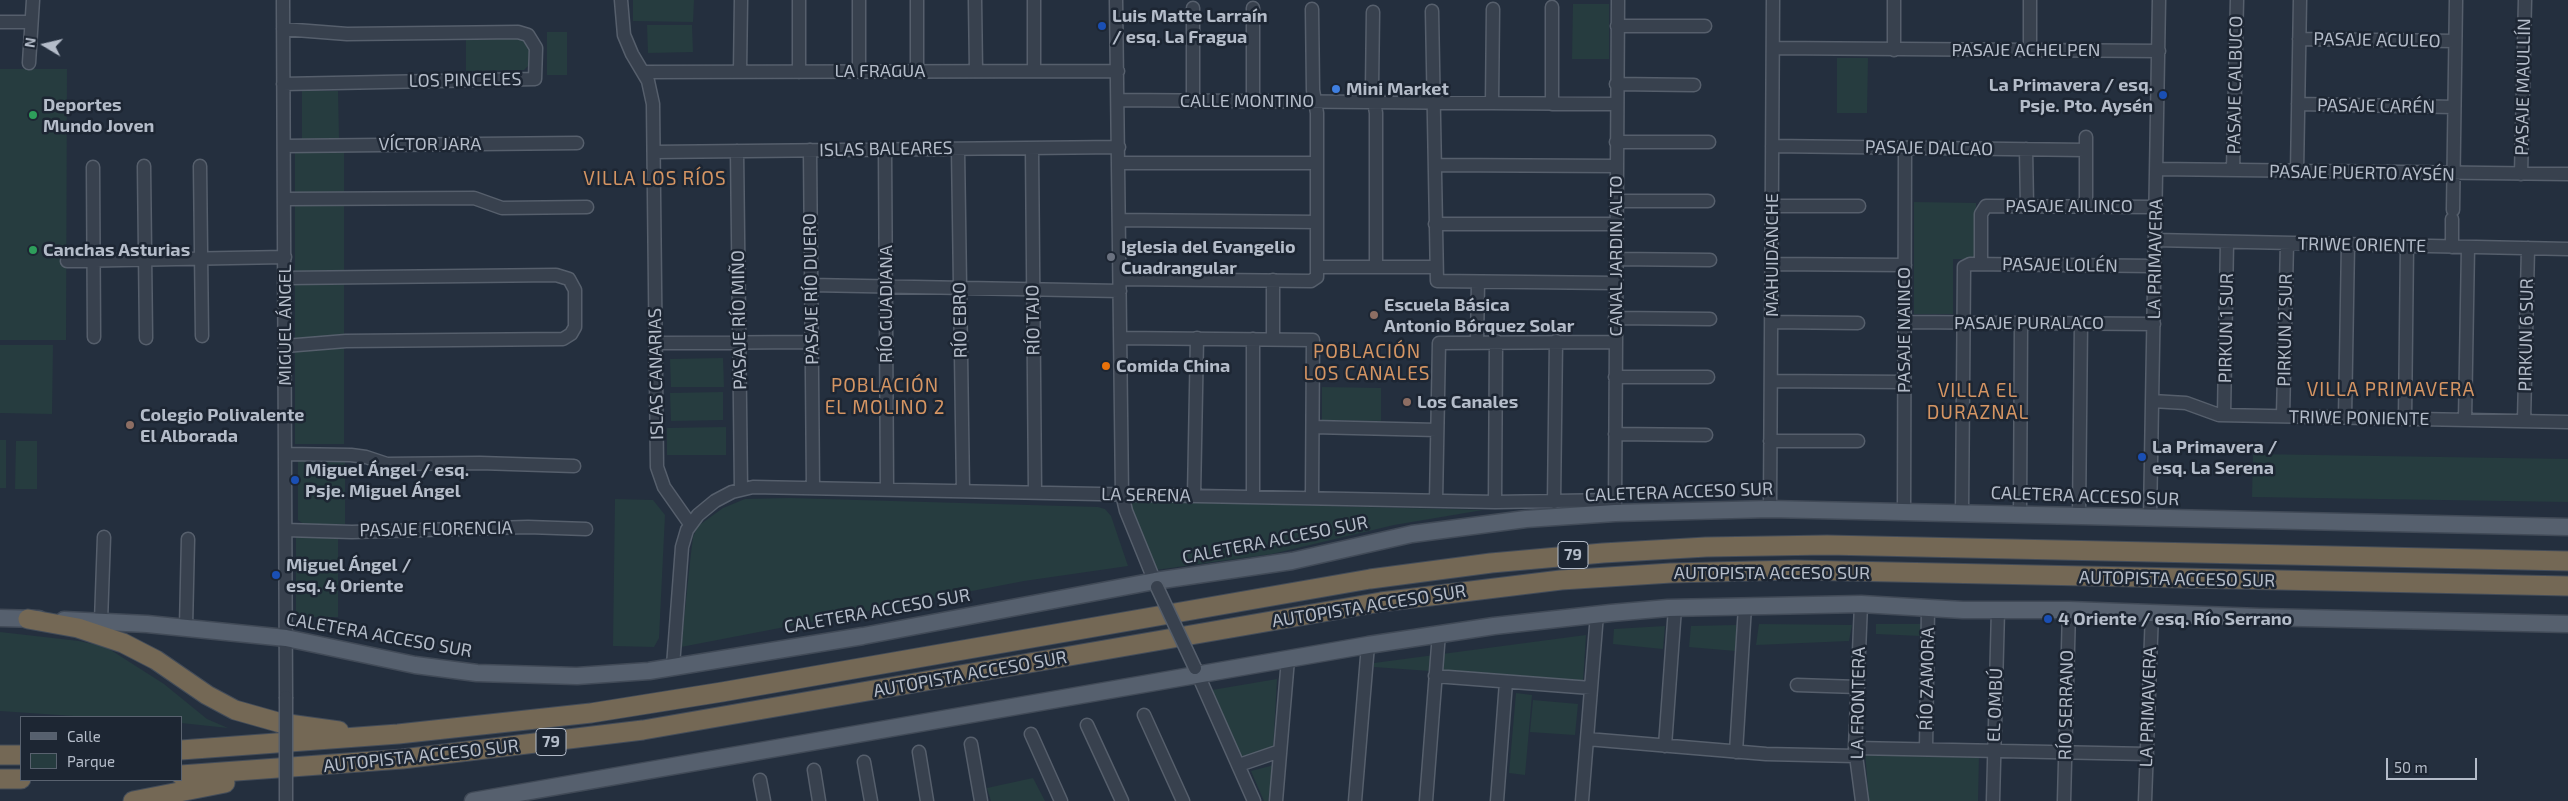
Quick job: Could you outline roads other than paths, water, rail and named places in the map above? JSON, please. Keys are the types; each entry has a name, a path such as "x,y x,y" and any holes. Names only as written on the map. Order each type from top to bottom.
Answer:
{"highway":[{"name":"AUTOPISTA ACCESO SUR","path":"182,750 398,734 526,721 656,703 1370,579 1483,564 1603,553 1706,547 1827,545 2568,561"},
{"name":"AUTOPISTA ACCESO SUR","path":"182,775 310,766 494,749 634,731 782,707 1381,602 1570,580 1680,573 1795,570 2568,586"},
{"path":"28,619 78,628 123,643 156,660 221,703 252,716 315,729 398,734"},
{"path":"0,755 20,754"},
{"path":"133,801 310,766"},
{"path":"0,780 20,779"}],"main road":[{"name":"CALETERA ACCESO SUR","path":"0,618 102,621 186,627 286,638 415,665 477,673 577,676 624,674 863,636 1284,562 1412,534 1615,506 2568,527"},
{"path":"473,801 1197,672 1288,659 1439,633 1597,614 1675,608 1861,604 1998,610 2152,612 2568,624"}],"street":[{"path":"30,63 33,0"},
{"name":"MIGUEL ÁNGEL","path":"283,0 286,801"},
{"name":"ISLAS CANARIAS","path":"621,0 624,35 632,54 643,72 652,97 657,467 664,487 690,524"},
{"path":"740,0 740,72"},
{"path":"799,0 799,72"},
{"path":"858,0 859,72"},
{"path":"917,0 917,71"},
{"path":"975,0 976,71"},
{"path":"1034,0 1034,71"},
{"path":"1116,0 1119,100 1122,494 1126,512 1156,584 1254,801"},
{"name":"CANAL JARDIN ALTO","path":"1615,506 1616,84 1618,0"},
{"name":"MAHUIDANCHE","path":"1770,509 1773,0"},
{"path":"1894,0 1894,50"},
{"path":"2030,0 2030,50"},
{"name":"LA PRIMAVERA","path":"2150,519 2160,0"},
{"name":"PASAJE CALBUCO","path":"2233,170 2237,0"},
{"path":"2297,172 2300,0"},
{"path":"2452,246 2456,0"},
{"name":"PASAJE MAULLÍN","path":"2522,174 2525,0"},
{"path":"1552,7 1552,104"},
{"path":"1193,8 1193,101"},
{"path":"1252,8 1252,101"},
{"path":"811,285 1033,289 1315,280 1317,266 1317,163 1312,8"},
{"path":"1492,103 1493,9"},
{"path":"1432,11 1436,281 1616,283"},
{"path":"1373,12 1372,89 1374,102 1376,267"},
{"path":"0,22 32,22"},
{"path":"1617,26 1705,26"},
{"name":"LOS PINCELES","path":"283,30 347,34 518,32 528,35 536,48 535,79 283,84"},
{"name":"PASAJE ACULEO","path":"2299,38 2455,41"},
{"name":"PASAJE ACHELPEN","path":"1773,48 2159,51"},
{"name":"LA FRAGUA","path":"643,72 1118,71"},
{"path":"1616,84 1694,85"},
{"name":"CALLE MONTINO","path":"1119,100 1616,104"},
{"name":"PASAJE CARÉN","path":"2298,104 2454,107"},
{"path":"2086,137 2086,206"},
{"path":"1616,142 1709,142"},
{"name":"VÍCTOR JARA","path":"284,146 577,143"},
{"name":"PASAJE DALCAO","path":"1772,146 2086,150"},
{"name":"ISLAS BALEARES","path":"654,152 1119,147"},
{"name":"RÍO EBRO","path":"958,148 963,491"},
{"name":"RÍO TAJO","path":"1032,148 1035,492"},
{"name":"PASAJE NAINCO","path":"1904,512 1906,148"},
{"name":"PASAJE RÍO DUERO","path":"810,150 813,488"},
{"name":"RÍO GUADIANA","path":"885,150 887,489"},
{"path":"2026,150 2027,206"},
{"name":"PASAJE RÍO MIÑO","path":"737,151 741,489"},
{"path":"1119,163 1317,163"},
{"path":"1435,165 1616,166"},
{"path":"144,166 146,338"},
{"path":"200,166 202,336"},
{"path":"93,167 94,337"},
{"name":"PASAJE PUERTO AYSÉN","path":"2156,169 2568,174"},
{"path":"284,199 474,198 502,208 587,207"},
{"path":"1616,201 1708,200"},
{"path":"1772,206 1859,206"},
{"name":"PASAJE AILINCO","path":"1981,264 1981,214 1983,208 1990,206 2156,207"},
{"path":"1120,220 1317,222"},
{"path":"1435,224 1616,224"},
{"name":"TRIWE ORIENTE","path":"2155,240 2568,249"},
{"name":"PIRKUN 1 SUR","path":"2224,415 2227,242"},
{"name":"PIRKUN 2 SUR","path":"2283,416 2287,243"},
{"path":"2345,418 2348,244"},
{"path":"2405,419 2408,246"},
{"path":"2465,420 2468,247"},
{"name":"PIRKUN 6 SUR","path":"2524,421 2528,248"},
{"path":"67,262 285,257"},
{"path":"1616,259 1710,260"},
{"path":"1772,264 1905,264"},
{"name":"PASAJE LOLÉN","path":"1962,323 1963,272 1966,266 1981,264 2155,266"},
{"path":"1317,266 1435,267"},
{"path":"285,278 556,275 569,279 575,290 574,327 570,334 563,339 346,341 285,346"},
{"path":"1273,280 1273,339"},
{"path":"1477,341 1478,282"},
{"path":"1615,318 1710,319"},
{"path":"1771,322 1858,323"},
{"name":"PASAJE PURALACO","path":"1904,322 2154,324"},
{"path":"1962,323 1962,513"},
{"path":"2020,514 2021,323"},
{"path":"2078,516 2081,323"},
{"path":"1121,338 1313,340 1312,498"},
{"path":"1194,496 1196,338"},
{"path":"1253,497 1254,339"},
{"path":"1495,502 1496,341"},
{"path":"1554,502 1556,341"},
{"path":"656,343 812,342"},
{"path":"1436,501 1439,342 1615,342"},
{"path":"1615,377 1708,377"},
{"path":"1771,381 1904,382"},
{"name":"TRIWE PONIENTE","path":"2152,401 2186,403 2207,412 2224,415 2568,422"},
{"path":"1313,427 1437,430"},
{"path":"1615,434 1706,435"},
{"path":"1770,441 1858,441"},
{"path":"286,454 351,455 366,457 387,464 480,463 574,466"},
{"name":"LA SERENA","path":"690,524 715,501 741,489 760,487 1554,502 1615,506"},
{"path":"673,666 682,547 690,524"},
{"name":"PASAJE FLORENCIA","path":"286,530 352,532 519,527 586,530"},
{"path":"102,621 104,537"},
{"path":"186,627 188,539"},
{"name":"LA FRONTERA","path":"1861,604 1855,752 1862,801"},
{"path":"1736,752 1746,606"},
{"path":"1665,746 1675,608"},
{"name":"RÍO ZAMORA","path":"1926,750 1928,608"},
{"name":"EL OMBÚ","path":"1993,801 1998,610"},
{"name":"RÍO SERRANO","path":"2064,801 2069,610"},
{"name":"LA PRIMAVERA","path":"2145,801 2152,612"},
{"path":"1582,801 1597,614"},
{"path":"1426,801 1439,633"},
{"path":"1355,801 1368,645"},
{"path":"1276,801 1288,659"},
{"path":"1435,676 1591,688"},
{"path":"1497,801 1506,682"},
{"path":"1796,685 1858,687"},
{"path":"1144,715 1183,801"},
{"path":"1087,724 1122,801"},
{"path":"1030,734 1061,801"},
{"path":"1587,739 1736,752 1926,750 2147,754"},
{"path":"971,744 981,801"},
{"path":"1239,765 1280,751"},
{"path":"919,752 927,801"},
{"path":"864,762 871,801"},
{"path":"814,770 819,801"},
{"path":"760,780 764,801"}],"place":[{"name":"Luis Matte Larraín / esq. La Fragua","path":"1102,26"},
{"name":"Mini Market","path":"1336,89"},
{"name":"La Primavera / esq. Psje. Pto. Aysén","path":"2163,95"},
{"name":"Deportes Mundo Joven","path":"33,115"},
{"name":"Canchas Asturias","path":"33,250"},
{"name":"Iglesia del Evangelio Cuadrangular","path":"1111,257"},
{"name":"Escuela Básica Antonio Bórquez Solar","path":"1374,315"},
{"name":"Comida China","path":"1106,366"},
{"name":"Los Canales","path":"1407,402"},
{"name":"Colegio Polivalente El Alborada","path":"130,425"},
{"name":"La Primavera / esq. La Serena","path":"2142,457"},
{"name":"Miguel Ángel / esq. Psje. Miguel Ángel","path":"295,480"},
{"name":"Miguel Ángel / esq. 4 Oriente","path":"276,575"},
{"name":"4 Oriente / esq. Río Serrano","path":"2048,619"}],"district":[{"name":"VILLA LOS RÍOS","path":"655,179"},
{"name":"POBLACIÓN LOS CANALES","path":"1367,363"},
{"name":"VILLA PRIMAVERA","path":"2391,390"},
{"name":"POBLACIÓN EL MOLINO 2","path":"885,397"},
{"name":"VILLA EL DURAZNAL","path":"1978,402"}]}
